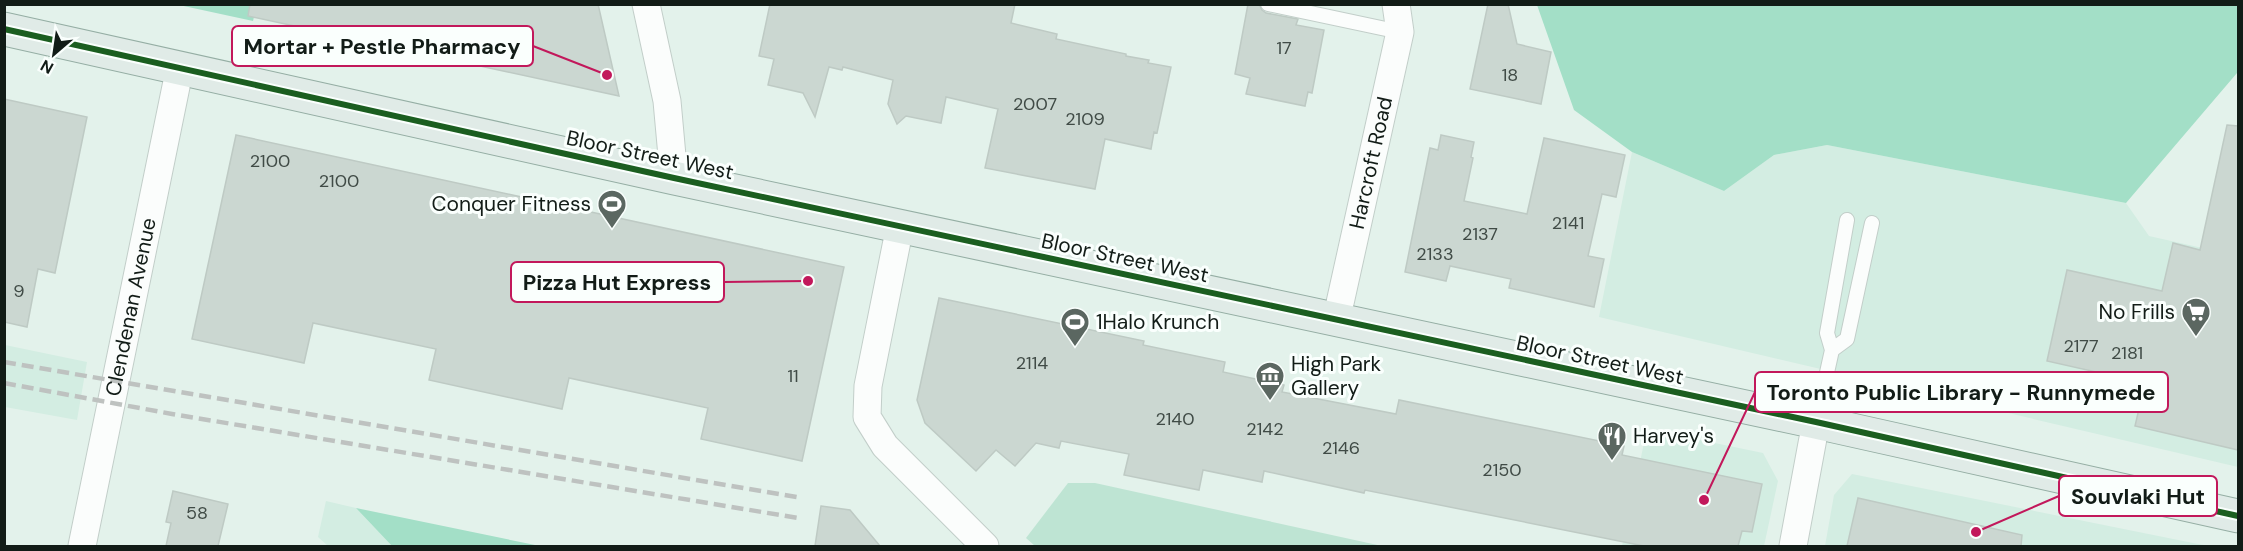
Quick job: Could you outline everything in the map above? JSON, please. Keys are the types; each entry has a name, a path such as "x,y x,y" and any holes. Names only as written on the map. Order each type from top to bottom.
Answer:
{"main road":[{"name":"Bloor Street West","path":"4,29 674,178 1816,422 2238,516"}],"street":[{"path":"646,4 667,101 674,178"},
{"name":"Harcroft Road","path":"1336,321 1400,32 1396,4"},
{"name":"Clendenan Avenue","path":"82,546 180,67"},
{"path":"900,226 868,386 867,417 885,446 985,546"},
{"path":"1793,546 1816,422"}],"lane":[{"path":"1268,4 1400,32"},
{"path":"1816,422 1832,350 1827,333 1847,220"},
{"path":"1832,350 1847,339 1872,223"}],"shaded area":[{"path":"1827,145 2126,203 2149,236 2238,256 2238,467 1599,317 1632,152 1724,191 1774,155"},
{"path":"5,345 87,362 77,420 5,407"},
{"path":"1647,429 1763,453 1778,481 1764,546 1622,546"},
{"path":"1852,474 2211,546 1825,546 1834,495"},
{"path":"1068,483 1095,483 1382,546 1035,546 1026,538"},
{"path":"326,501 356,508 392,546 328,546 318,537"}],"green space":[{"path":"179,5 257,5 253,21"},
{"path":"1537,5 2238,5 2238,64 2237,73 2126,203 1827,145 1774,155 1724,191 1632,152 1574,110"},
{"path":"356,508 540,546 392,546"}],"building":[{"path":"250,4 598,4 619,96 248,16"},
{"path":"770,4 1015,4 1011,23 1057,34 1056,39 1126,54 1126,56 1149,60 1148,63 1171,67 1157,133 1154,132 1151,149 1105,139 1095,189 985,168 998,109 946,97 941,123 906,116 897,124 888,104 893,80 843,67 842,70 829,67 815,117 803,93 768,85 774,59 759,56"},
{"path":"1248,4 1259,4 1266,13 1298,19 1296,25 1324,30 1312,93 1308,92 1305,106 1246,94 1250,78 1235,74"},
{"path":"1488,4 1508,4 1517,44 1551,52 1541,104 1470,89"},
{"path":"4,99 87,117 55,273 38,269 27,327 4,322"},
{"path":"2227,125 2238,126 2238,450 2135,426 2145,383 2047,361 2067,270 2162,291 2173,243 2200,250"},
{"path":"236,135 844,267 802,461 701,439 708,408 569,378 562,409 429,380 436,349 313,323 304,363 192,339"},
{"path":"1441,135 1474,142 1464,201 1527,214 1544,138 1625,155 1616,197 1602,194 1588,256 1604,259 1594,307 1509,288 1511,279 1450,266 1446,281 1405,272 1430,148 1438,150"},
{"path":"939,298 1144,341 1143,345 1225,362 1223,372 1284,385 1282,392 1396,414 1399,400 1624,446 1622,455 1762,484 1752,532 1742,531 1738,546 1644,546 1365,490 1364,493 1264,471 1262,482 1203,470 1199,490 1124,475 1129,454 1061,441 1059,448 1036,443 1015,466 996,450 976,471 925,423 917,400"},
{"path":"173,491 228,504 218,546 166,546 171,523 166,522"},
{"path":"1858,498 2022,535 2021,546 1847,546"},
{"path":"821,506 850,510 880,546 815,546"}],"railway":[{"path":"4,362 802,498"},
{"path":"4,383 172,414 798,518"}],"cycle path":[{"path":"4,29 674,178 1816,422 2238,516"}],"place":[{"name":"Mortar + Pestle Pharmacy","path":"607,75"},
{"name":"Conquer Fitness","path":"612,230"},
{"name":"Pizza Hut Express","path":"808,281"},
{"name":"No Frills","path":"2196,338"},
{"name":"1Halo Krunch","path":"1075,348"},
{"name":"High Park Gallery","path":"1270,402"},
{"name":"Harvey's","path":"1612,462"},
{"name":"Toronto Public Library - Runnymede","path":"1704,500"},
{"name":"Souvlaki Hut","path":"1976,532"}]}
